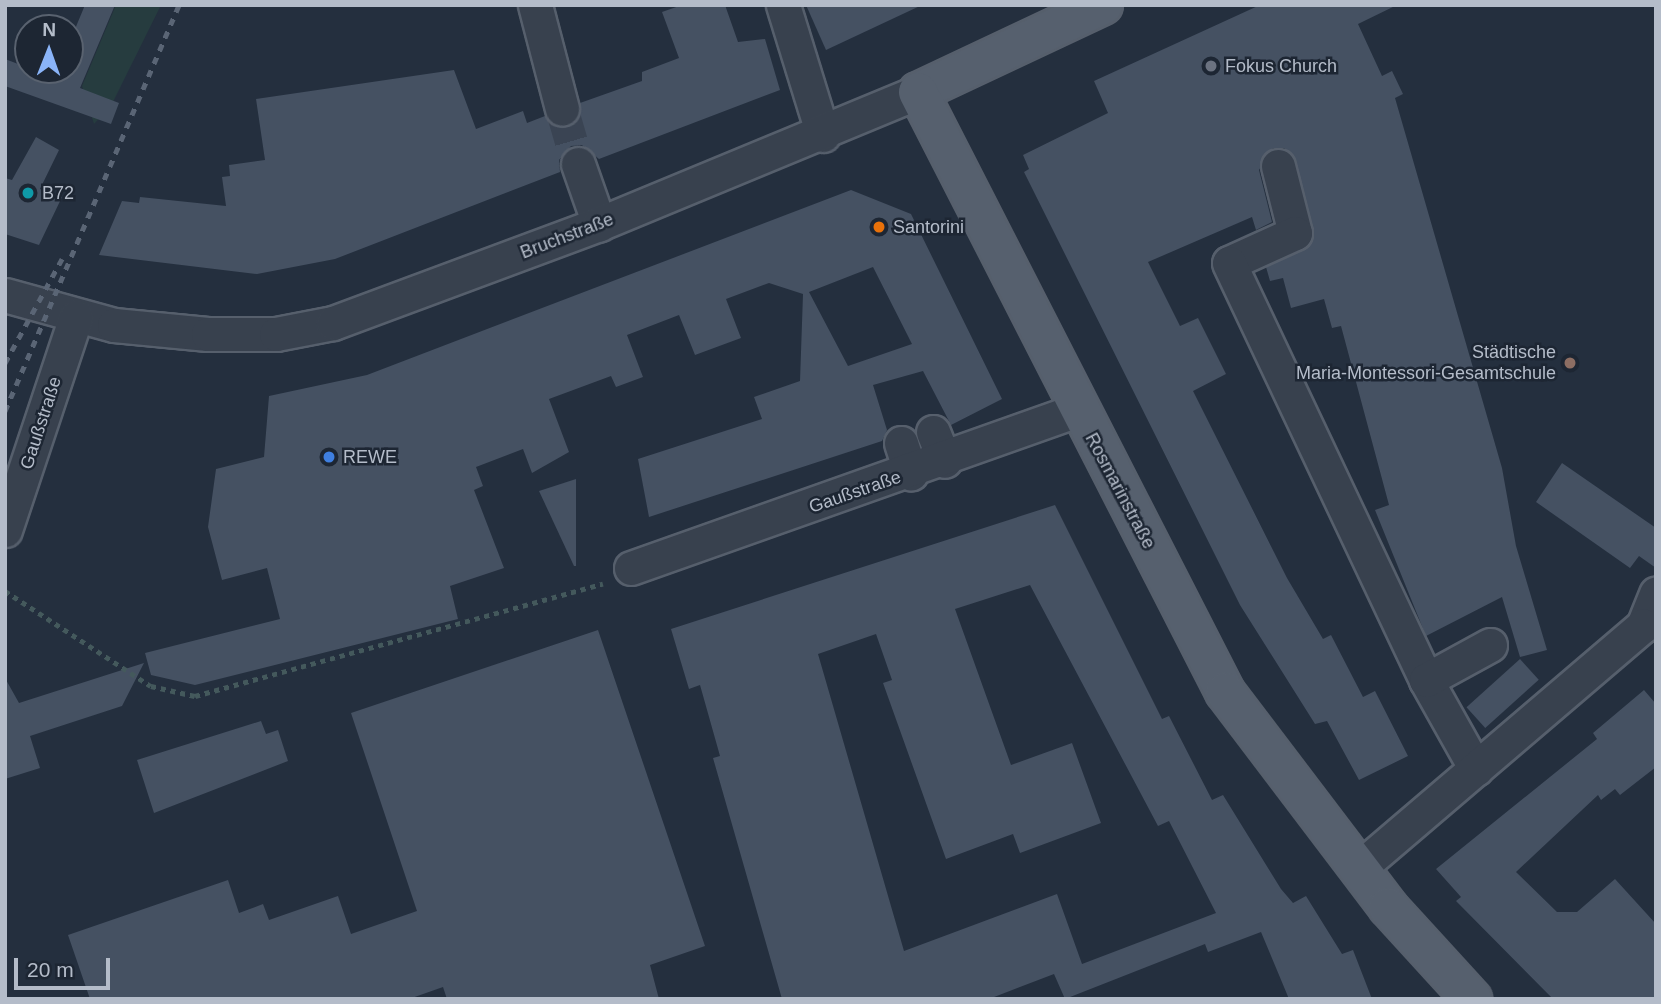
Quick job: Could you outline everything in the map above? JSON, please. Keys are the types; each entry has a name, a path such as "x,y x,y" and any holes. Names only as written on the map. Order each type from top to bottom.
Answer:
{"main road":[{"name":"Bruchstraße","path":"918,92 1103,5"},
{"name":"Rosmarinstraße","path":"918,92 1076,410 1225,692 1358,869 1472,999"}],"street":[{"path":"535,5 562,109"},
{"path":"783,5 823,135"},
{"name":"Bruchstraße","path":"5,295 76,317 208,334 276,334 357,317 823,135 918,92"},
{"path":"578,164 599,224"},
{"path":"1278,166 1295,233 1229,263 1426,680 1476,769"},
{"name":"Gaußstraße","path":"5,530 76,317"},
{"name":"Gaußstraße","path":"631,568 906,458 1076,410"},
{"path":"1358,869 1476,769 1649,632 1656,594"},
{"path":"1426,680 1490,645"}],"path":[{"path":"5,591 151,686 195,696 438,634 627,577 631,568"}],"green space":[{"path":"116,5 161,5 111,106 94,124 82,86"}],"building":[{"path":"85,5 115,5 84,79 84,14 81,14"},
{"path":"682,5 725,5 738,42 765,39 780,90 599,159 582,145 571,146 559,160 560,172 335,259 257,274 99,255 122,201 139,203 140,197 226,206 222,177 230,176 229,165 265,160 256,99 454,70 476,129 523,111 527,123 545,116 566,128 580,115 580,103 642,81 642,72 679,58 662,12"},
{"path":"806,5 922,5 826,50"},
{"path":"1260,5 1397,5 1358,24 1382,76 1392,71 1403,94 1395,98 1502,468 1516,546 1547,650 1520,657 1502,597 1426,636 1375,510 1389,505 1341,326 1332,328 1324,299 1291,308 1283,278 1270,281 1266,267 1303,250 1314,237 1296,161 1284,148 1273,148 1259,170 1272,222 1256,230 1252,217 1148,262 1180,326 1198,318 1226,374 1193,391 1287,578 1323,639 1331,635 1363,697 1375,691 1408,756 1359,780 1327,721 1315,724 1240,605 1024,172 1029,169 1023,155 1108,113 1094,81"},
{"path":"5,59 14,62 14,84 82,84 80,88 119,103 111,124 5,86"},
{"name":"B72","path":"36,137 59,150 40,189 62,197 39,245 5,234 5,178 12,180"},
{"path":"851,190 911,214 1002,399 951,425 923,371 873,385 887,430 882,441 649,517 638,459 762,419 754,397 800,381 803,294 769,283 726,299 741,338 695,355 679,315 627,335 643,377 616,387 611,376 549,399 569,452 532,473 523,449 476,467 483,486 474,490 504,568 450,586 458,619 195,685 151,675 145,653 280,619 267,568 222,580 208,527 216,469 264,457 269,396 367,375","holes":["873,267 912,344 848,366 809,292"]},
{"path":"1562,463 1656,528 1656,568 1639,556 1630,568 1536,502"},
{"path":"576,479 576,566 574,566 539,491"},
{"path":"1055,505 1162,719 1169,716 1212,800 1223,795 1281,889 1293,903 1306,896 1342,954 1353,950 1372,999 1289,999 1261,932 1208,952 1205,944 1065,999 1054,974 989,999 782,999 713,758 720,756 700,685 689,689 671,629","holes":["1030,585 1158,826 1169,821 1216,913 1082,964 1057,894 904,951 818,654 876,634 892,680 883,683 946,859 1013,834 1020,853 1101,823 1072,743 1011,765 955,609"]},
{"path":"598,630 705,946 650,965 659,999 447,999 443,987 409,999 90,999 68,935 228,880 239,913 263,904 269,920 338,896 351,934 417,911 351,713"},
{"path":"1520,659 1539,680 1485,728 1466,707"},
{"path":"144,663 122,706 30,736 40,768 5,779 5,678 19,703"},
{"path":"1644,690 1656,704 1656,767 1620,795 1615,789 1601,800 1598,795 1516,872 1557,912 1577,912 1615,879 1656,924 1656,999 1553,999 1456,901 1461,897 1436,869 1597,739 1593,733"},
{"path":"261,721 266,734 278,730 288,761 154,813 137,760"}],"tunnel":[{"path":"562,109 578,164"}],"railway":[{"path":"5,411 179,5"},
{"path":"5,363 62,259"}],"place":[{"name":"Fokus Church","path":"1211,66"},
{"name":"B72","path":"28,193"},
{"name":"Santorini","path":"879,227"},
{"name":"Städtische Maria-Montessori-Gesamtschule","path":"1570,363"},
{"name":"REWE","path":"329,457"}]}
